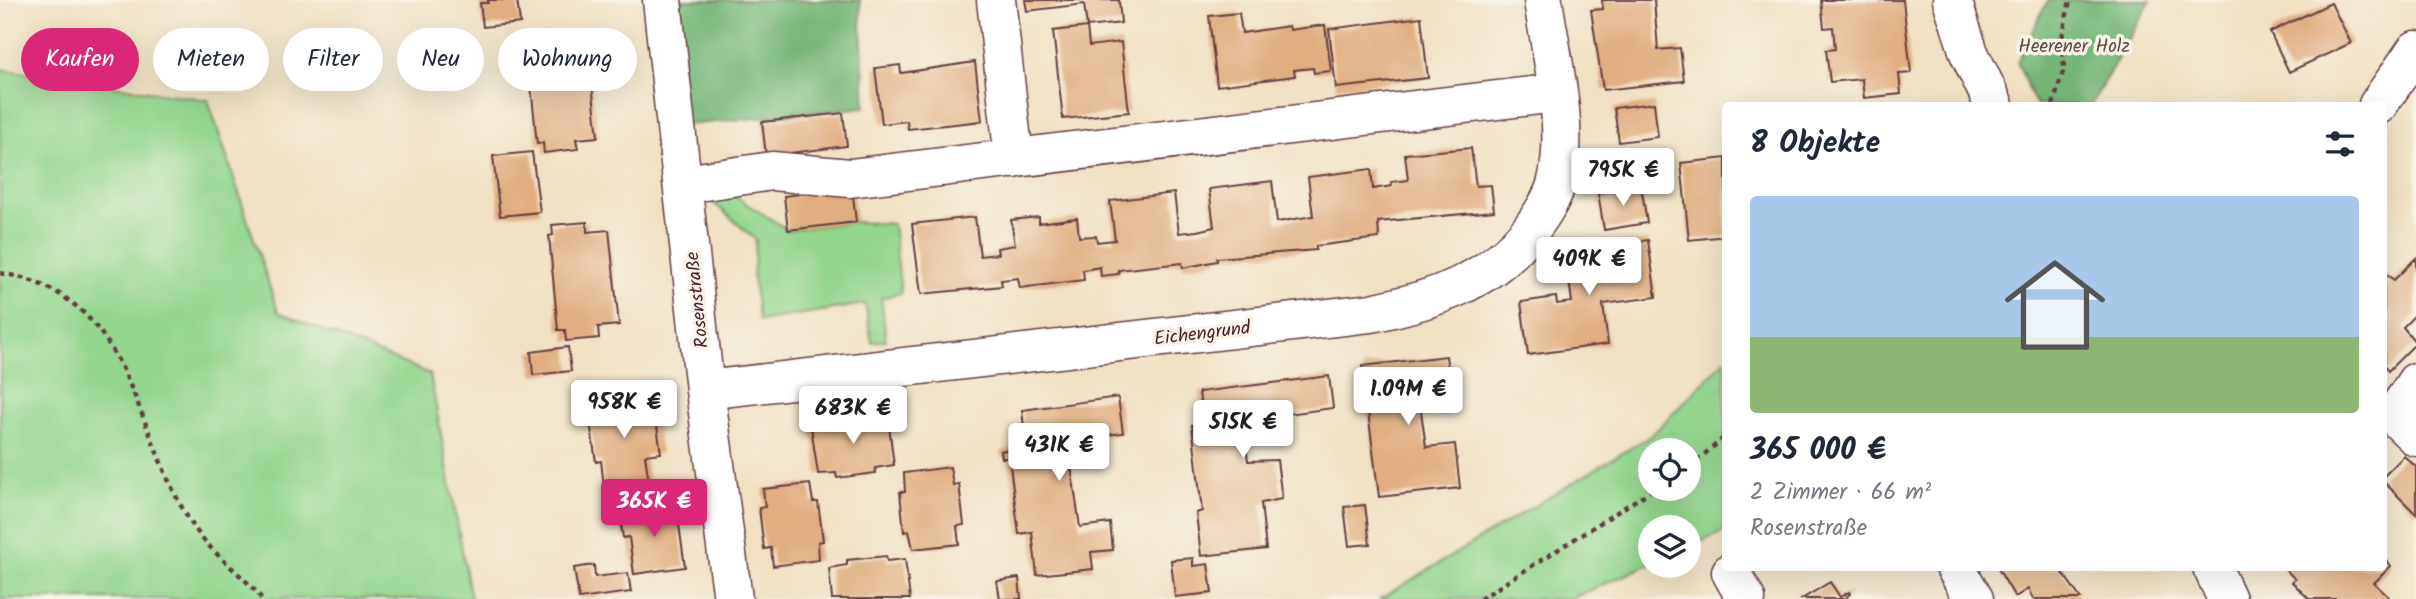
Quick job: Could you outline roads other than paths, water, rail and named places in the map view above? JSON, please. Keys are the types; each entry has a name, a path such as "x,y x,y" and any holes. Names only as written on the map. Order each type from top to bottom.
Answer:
{"street":[{"name":"Rosenstraße","path":"662,0 705,390 733,599"},
{"path":"996,0 1014,159"},
{"name":"Eichengrund","path":"705,390 1371,313 1420,303 1464,285 1510,256 1542,216 1557,181 1561,133 1543,0"},
{"path":"1952,0 1969,53 1993,102"},
{"path":"2380,102 2415,55"},
{"path":"684,184 772,171 850,178 1556,93"},
{"path":"2416,382 2394,416 2416,437"},
{"path":"1957,571 1974,599"},
{"path":"2214,571 2227,599"}],"park label":[{"name":"Heerener Holz","path":"2074,45"}]}
